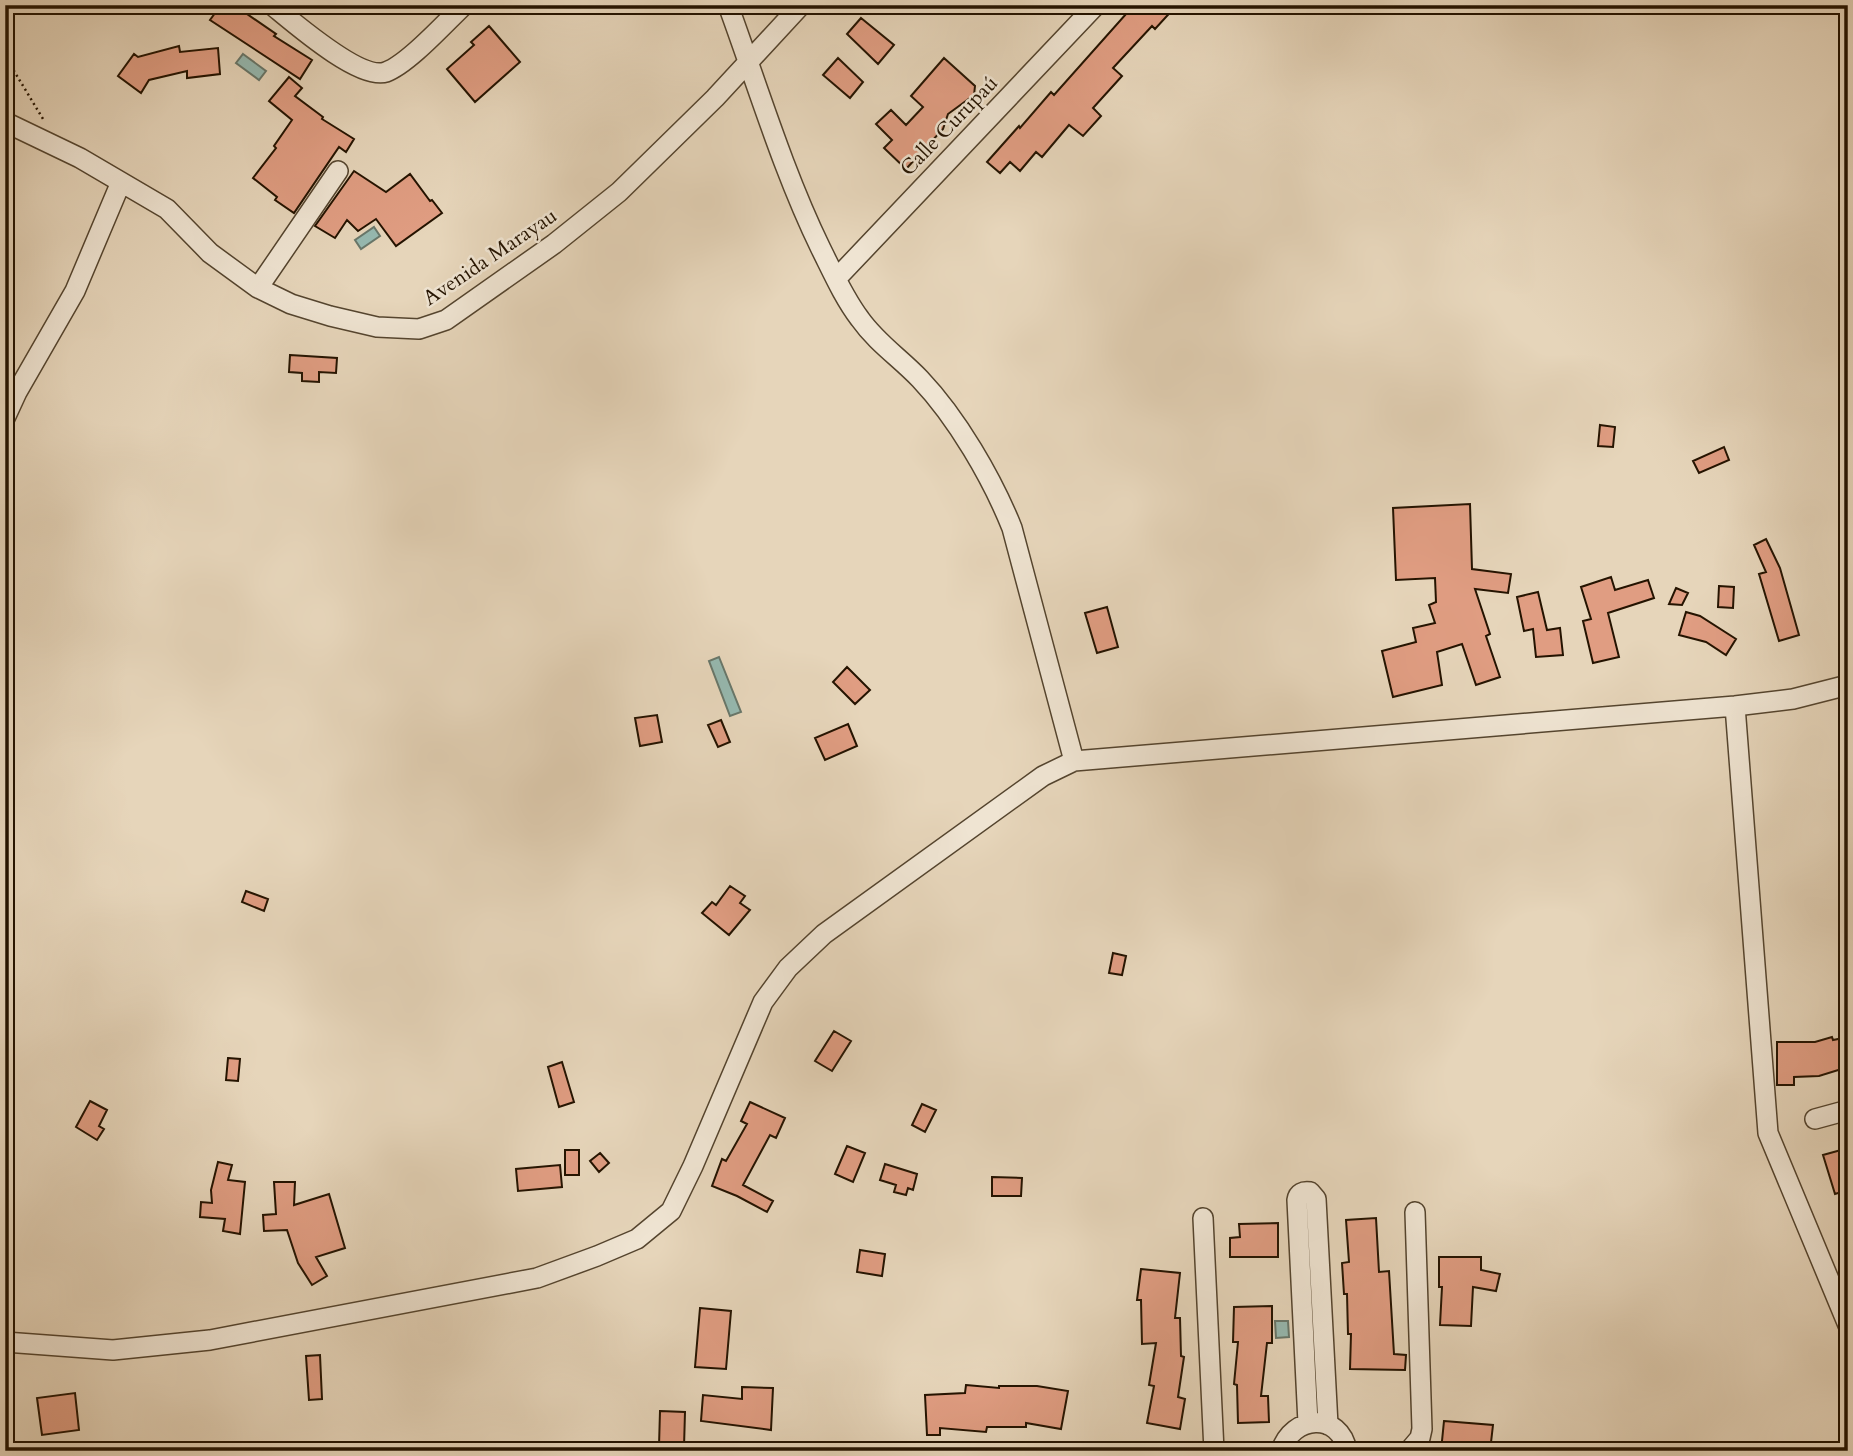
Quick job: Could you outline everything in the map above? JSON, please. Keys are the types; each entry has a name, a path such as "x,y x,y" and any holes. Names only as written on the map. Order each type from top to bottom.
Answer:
{"street":[{"path":"272,5 355,67 373,73 384,73 397,66 464,5"},
{"path":"728,5 807,221 835,279 859,318 879,343 917,376 939,400 998,492 1012,528 1074,761"},
{"name":"Avenida Marayau","path":"6,124 80,158 167,209 210,253 258,288 291,304 330,316 377,327 419,329 446,320 554,244 619,192 749,62 801,5"},
{"name":"Calle Curupaú","path":"835,279 1096,5"},
{"path":"258,288 338,171"},
{"path":"5,418 75,291 121,182"},
{"path":"5,1342 113,1350 210,1340 537,1278 637,1239 671,1211 763,1002 788,968 824,934 1043,776 1074,761 1120,755 1735,706 1793,699 1848,685"},
{"path":"1735,706 1768,1133 1848,1325"},
{"path":"1815,1119 1848,1110"},
{"path":"1304,1191 1310,1192 1316,1199 1318,1424 1297,1200 1304,1191"},
{"path":"1409,1451 1420,1438 1422,1429 1415,1212"},
{"path":"1203,1218 1214,1451"},
{"path":"1281,1451 1289,1433 1298,1426 1318,1424 1339,1432 1347,1451"}],"path":[{"path":"5,56 48,128 48,142"}],"water":[{"path":"243,54 266,71 259,80 236,63"},
{"path":"374,227 380,236 361,249 355,240"},
{"path":"719,657 741,712 730,716 709,661"},
{"path":"1275,1321 1288,1321 1289,1337 1276,1338"}],"building":[{"path":"221,5 234,5 276,34 274,36 312,60 300,79 210,20"},
{"path":"1134,5 1177,5 1155,29 1152,26 1113,68 1122,76 1093,108 1101,116 1083,136 1069,125 1042,157 1036,152 1020,171 1010,162 1000,173 987,162 1051,92 1054,95"},
{"path":"861,18 894,45 878,64 847,34"},
{"path":"489,26 520,62 475,102 447,69 474,45 471,42"},
{"path":"179,46 180,52 218,48 220,74 187,78 187,71 149,80 141,93 118,76 134,54 138,57"},
{"path":"838,58 863,82 850,98 823,75"},
{"path":"944,58 975,86 974,95 948,114 943,129 906,169 884,148 892,140 876,124 891,110 906,125 923,107 911,96"},
{"path":"289,77 302,88 295,96 323,117 322,119 354,139 346,152 339,147 294,213 275,200 277,197 253,178 276,148 274,146 292,120 269,101"},
{"path":"354,171 386,192 410,174 442,213 396,246 376,219 358,231 347,220 335,238 315,226"},
{"path":"290,355 337,358 336,373 319,372 319,382 302,381 302,373 289,372"},
{"path":"1600,425 1615,427 1613,447 1598,446"},
{"path":"1724,447 1729,460 1699,473 1693,461"},
{"path":"1470,504 1472,569 1511,574 1508,593 1475,589 1490,634 1486,636 1500,677 1476,685 1462,644 1437,652 1442,685 1393,697 1382,651 1416,642 1413,628 1435,623 1429,605 1436,602 1435,578 1396,580 1393,508"},
{"path":"1766,539 1780,568 1799,635 1779,641 1759,574 1766,572 1754,545"},
{"path":"1611,577 1615,590 1648,580 1654,598 1608,613 1619,657 1593,663 1583,621 1591,619 1581,587"},
{"path":"1719,586 1734,587 1733,608 1718,607"},
{"path":"1676,588 1688,593 1682,605 1669,604"},
{"path":"1538,592 1547,630 1560,628 1563,655 1536,657 1533,629 1524,631 1517,597"},
{"path":"1107,607 1118,647 1097,653 1085,613"},
{"path":"1686,612 1700,616 1736,639 1726,655 1706,642 1679,635"},
{"path":"847,667 870,690 855,704 833,682"},
{"path":"657,715 662,742 640,746 635,718"},
{"path":"721,720 730,742 718,747 708,725"},
{"path":"848,724 857,746 825,760 815,738"},
{"path":"730,886 745,896 740,903 750,910 729,935 702,913 712,902 716,905"},
{"path":"246,891 268,899 264,911 242,902"},
{"path":"1113,953 1126,956 1122,975 1109,973"},
{"path":"834,1031 851,1041 832,1071 815,1061"},
{"path":"1832,1037 1833,1040 1848,1037 1848,1067 1819,1076 1794,1077 1794,1085 1777,1085 1777,1042 1815,1042"},
{"path":"228,1058 240,1059 238,1081 226,1080"},
{"path":"562,1062 574,1102 559,1107 548,1067"},
{"path":"90,1101 107,1110 99,1126 104,1129 97,1140 76,1127"},
{"path":"750,1102 785,1118 776,1138 770,1135 743,1185 773,1201 767,1212 712,1186 722,1159 726,1161 747,1124 741,1121"},
{"path":"922,1104 936,1110 925,1132 912,1125"},
{"path":"847,1146 865,1153 853,1182 835,1174"},
{"path":"1848,1148 1848,1190 1835,1194 1823,1155"},
{"path":"565,1150 579,1150 579,1175 565,1175"},
{"path":"600,1153 609,1163 599,1172 590,1161"},
{"path":"218,1162 232,1165 228,1180 245,1182 240,1234 223,1231 225,1219 200,1217 201,1202 212,1203 211,1190"},
{"path":"885,1164 917,1174 913,1190 908,1188 906,1195 894,1192 896,1185 880,1180"},
{"path":"560,1165 562,1187 518,1191 516,1169"},
{"path":"992,1177 1022,1178 1021,1196 992,1196"},
{"path":"274,1182 295,1182 294,1205 329,1194 345,1248 316,1257 327,1276 312,1285 298,1263 287,1230 264,1231 263,1215 276,1214"},
{"path":"1376,1218 1379,1272 1389,1271 1394,1354 1406,1355 1405,1370 1350,1369 1351,1334 1348,1334 1347,1294 1344,1294 1342,1263 1349,1262 1346,1220"},
{"path":"1278,1223 1278,1257 1230,1257 1230,1238 1240,1237 1239,1224"},
{"path":"860,1250 885,1254 882,1276 857,1272"},
{"path":"1439,1257 1481,1257 1481,1270 1500,1274 1496,1291 1473,1287 1471,1326 1440,1325 1442,1287 1439,1287"},
{"path":"1141,1269 1180,1273 1175,1318 1180,1318 1181,1356 1184,1357 1178,1397 1185,1399 1180,1429 1147,1423 1154,1386 1149,1385 1156,1343 1142,1344 1141,1300 1137,1300"},
{"path":"1272,1306 1272,1343 1267,1343 1261,1396 1268,1396 1269,1422 1238,1423 1237,1385 1234,1384 1238,1342 1233,1342 1234,1307"},
{"path":"700,1308 731,1311 726,1369 695,1367"},
{"path":"320,1355 322,1399 309,1400 306,1356"},
{"path":"966,1385 999,1388 1037,1386 1068,1391 1061,1429 1026,1423 1026,1427 987,1427 986,1432 940,1428 940,1435 927,1435 925,1395 965,1393"},
{"path":"742,1387 773,1388 771,1430 701,1421 703,1395 742,1399"},
{"path":"75,1393 79,1430 42,1435 37,1398"},
{"path":"660,1411 685,1412 684,1447 659,1446"},
{"path":"1444,1421 1493,1425 1490,1451 1441,1451"}]}
